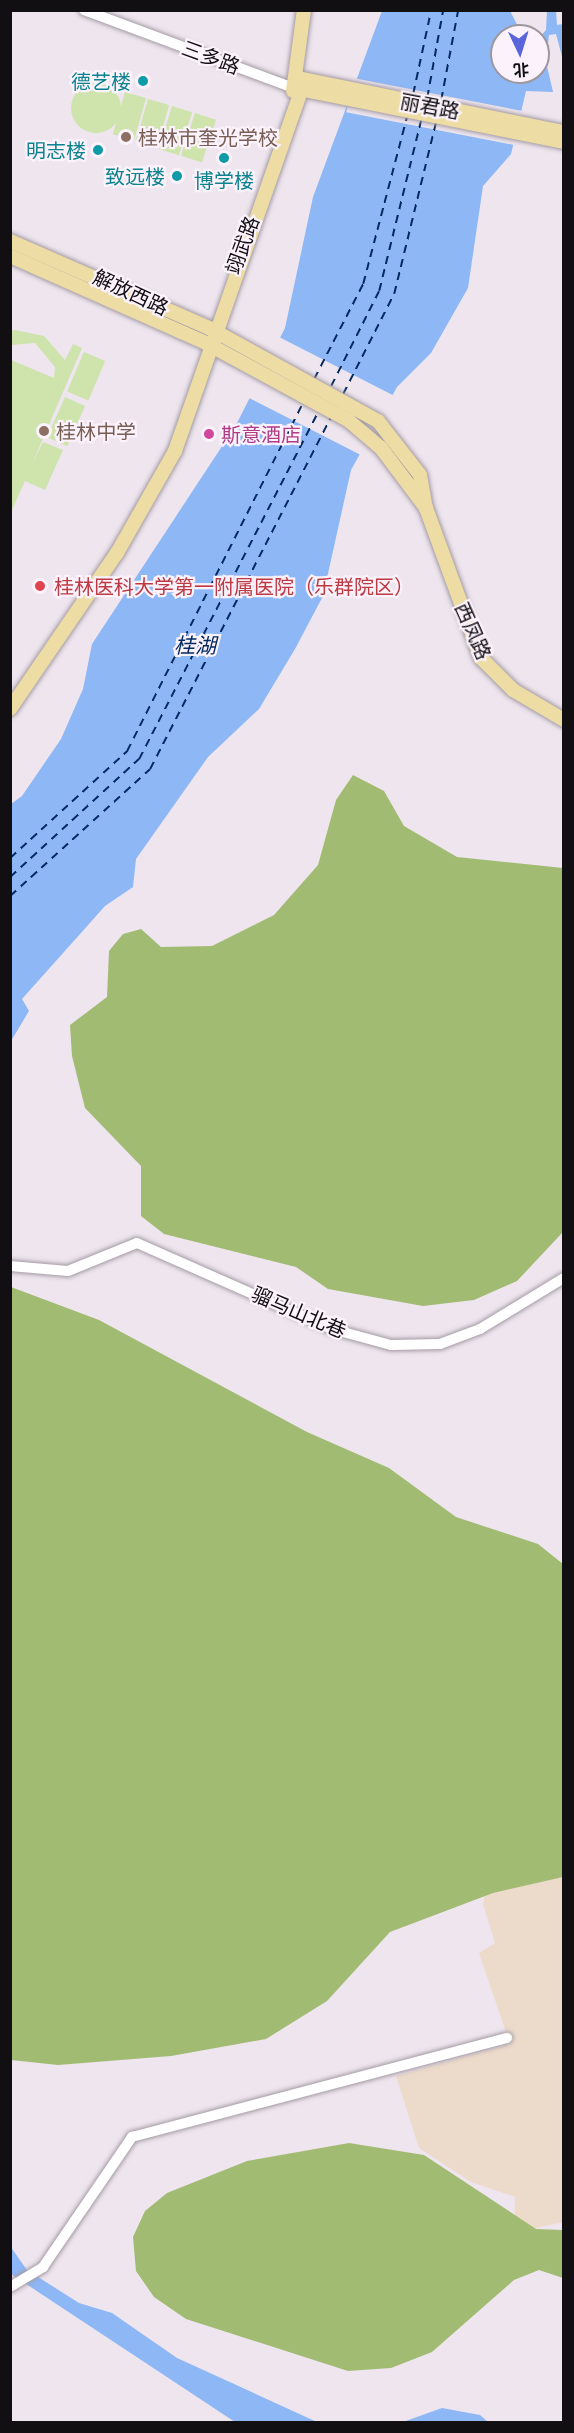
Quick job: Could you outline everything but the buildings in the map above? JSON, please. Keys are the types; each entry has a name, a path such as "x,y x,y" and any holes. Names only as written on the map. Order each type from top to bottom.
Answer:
{"main road":[{"name":"翊武路","path":"11,708 117,553 161,475 215,331 300,84 304,10"},
{"name":"三多路","path":"300,84 340,95 524,131"},
{"path":"524,131 564,132"},
{"path":"524,131 564,141"},
{"name":"解放西路","path":"10,241 215,331 358,406 393,437"},
{"name":"解放西路","path":"10,256 209,345 348,420 381,448"},
{"name":"西凤路","path":"393,437 420,475 426,508 481,658 513,690 564,720"},
{"name":"西凤路","path":"381,448 426,508"}],"street":[{"name":"三多路","path":"84,10 300,84"},
{"name":"骝马山北巷","path":"10,1266 68,1271 137,1243 332,1329 391,1345 440,1344 480,1329 564,1278"},
{"path":"15,2286 43,2267 132,2137 507,2038"}],"shaded area":[{"path":"563,1857 563,2222 514,2233 515,2197 471,2182 419,2148 396,2076 510,2044 479,1953 495,1943 483,1904 488,1881"}],"green space":[{"path":"96,83 114,90 121,108 114,126 96,133 78,126 71,108 78,90"},
{"path":"125,92 146,98 134,140 113,134"},
{"path":"148,99 169,105 157,147 136,141"},
{"path":"172,106 192,112 179,155 159,149"},
{"path":"195,113 216,120 202,163 181,156"},
{"path":"11,331 44,336 65,360 73,344 82,348 32,464 43,442 63,450 45,490 25,481 11,512 11,360 54,378 55,367 35,343 11,345"},
{"path":"84,352 105,361 88,401 67,392"},
{"path":"65,397 85,406 67,446 47,437"},
{"path":"353,775 384,791 404,826 457,857 563,868 563,1232 517,1281 474,1300 423,1306 328,1289 296,1267 164,1234 141,1216 141,1166 85,1108 72,1056 70,1025 107,997 109,951 123,934 141,929 161,947 212,946 274,915 318,865 336,800"},
{"path":"11,1287 99,1320 307,1432 389,1468 456,1517 538,1544 563,1564 563,1877 493,1893 390,1932 327,2001 266,2039 171,2056 58,2065 11,2060"},
{"path":"349,2143 424,2155 536,2229 563,2230 563,2278 539,2270 514,2280 432,2352 391,2368 348,2371 186,2319 154,2297 136,2271 133,2237 145,2211 167,2193 247,2161"}],"water":[{"name":"桂湖","path":"382,11 510,11 517,24 490,24 490,84 550,84 550,79 553,92 526,91 511,154 483,186 468,288 431,353 397,387 351,470 323,596 259,709 208,757 136,859 133,887 105,906 22,999 29,1011 11,1041 11,804 22,796 61,739 83,689 92,644 236,425 285,328 313,197"},
{"name":"桂湖","path":"547,11 556,11 557,25 563,24 564,64 556,34 550,35 550,24 546,24"},
{"path":"10,2246 27,2270 79,2303 112,2313 177,2358 317,2422 235,2422 11,2274"},
{"path":"442,2408 480,2415 488,2422 403,2422"}],"pier":[{"path":"353,78 525,111 518,146 346,112"},
{"path":"277,336 395,396 364,457 246,397"}],"ferry route":[{"path":"413,94 431,10"},
{"path":"427,98 443,10"},
{"path":"441,100 458,10"},
{"path":"314,379 363,284 407,116"},
{"path":"331,386 379,291 421,120"},
{"path":"343,394 394,294 436,122"},
{"path":"10,858 127,751 303,402"},
{"path":"10,877 139,759 318,412"},
{"path":"10,896 150,769 331,417"}],"place":[{"name":"德艺楼","path":"143,81"},
{"name":"桂林市奎光学校","path":"126,137"},
{"name":"明志楼","path":"98,150"},
{"name":"博学楼","path":"224,158"},
{"name":"致远楼","path":"177,176"},
{"name":"桂林中学","path":"44,431"},
{"name":"斯意酒店","path":"209,434"},
{"name":"桂林医科大学第一附属医院（乐群院区）","path":"40,586"}]}
